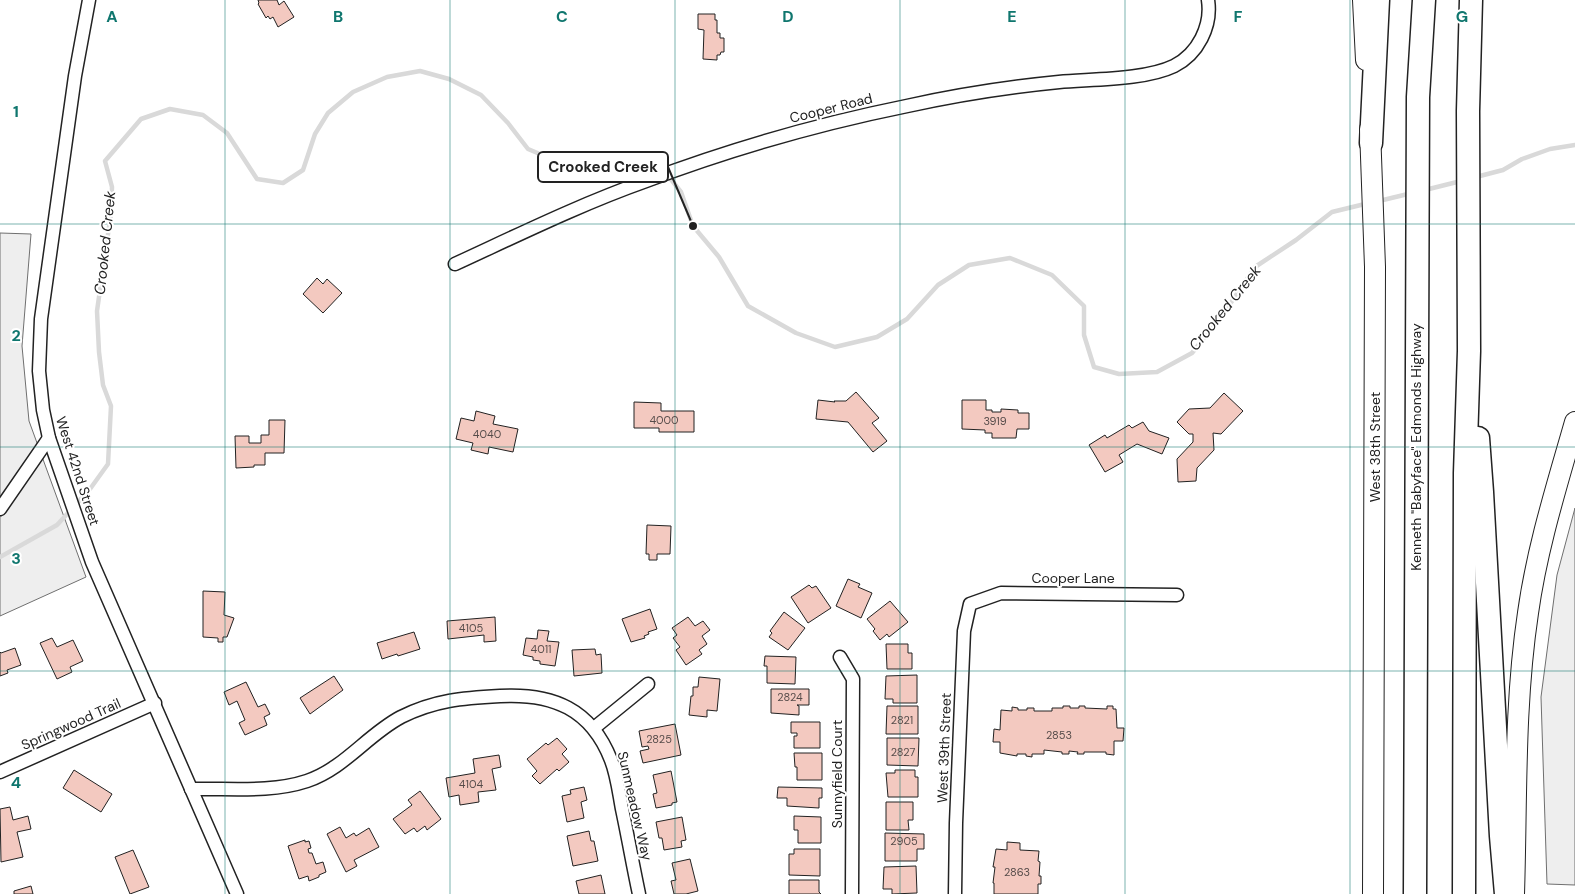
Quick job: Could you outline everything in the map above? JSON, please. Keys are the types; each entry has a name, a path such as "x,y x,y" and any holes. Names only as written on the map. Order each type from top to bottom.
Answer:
{"highway":[{"path":"1371,143 1378,0"},
{"name":"Kenneth \"Babyface\" Edmonds Highway","path":"1415,894 1416,253 1419,67 1424,0"},
{"path":"1464,894 1465,473 1469,352 1468,111 1471,0"},
{"path":"1469,352 1482,482 1501,836 1506,894"}],"main road":[{"name":"West 38th Street","path":"1363,0 1371,143 1375,267 1373,894"},
{"path":"1514,894 1518,707 1525,632 1538,559 1575,422"}],"street":[{"name":"West 42nd Street","path":"89,0 75,76 40,332 40,384 49,438 86,546 237,894"},
{"name":"Cooper Road","path":"455,264 563,215 645,181 792,133 909,105 1019,87 1138,76 1160,71 1176,65 1186,58 1199,44 1208,20 1208,0"},
{"path":"0,509 49,438"},
{"name":"Cooper Lane","path":"970,604 1001,593 1177,594"},
{"name":"West 39th Street","path":"955,894 964,631 970,604"},
{"name":"Sunnyfield Court","path":"840,657 853,679 852,894"},
{"path":"191,789 279,788 311,780 341,764 400,718 424,707 448,700 521,695 540,697 570,708 594,728 648,684"},
{"name":"Springwood Trail","path":"0,772 154,703"},
{"name":"Sunmeadow Way","path":"594,728 612,762 639,894"}],"shaded area":[{"path":"0,233 31,234 22,346 29,421 86,577 0,616"},
{"path":"1575,508 1575,885 1547,884 1541,697 1557,575"}],"building":[{"path":"258,0 277,0 279,5 284,1 294,17 278,27 273,17 270,19 268,16 266,18 258,4"},
{"path":"698,14 715,14 717,33 720,33 720,38 724,38 724,52 717,55 717,60 703,59 704,30 698,29"},
{"path":"317,278 323,284 327,279 342,293 323,313 303,294"},
{"path":"856,392 879,418 872,423 887,441 873,452 848,422 816,419 818,400 846,401"},
{"path":"1224,393 1243,411 1221,434 1213,433 1214,450 1197,468 1196,481 1178,482 1177,459 1193,442 1193,434 1189,434 1177,422 1189,409 1210,408"},
{"path":"962,400 986,400 986,410 992,410 992,412 1001,412 1001,409 1018,410 1018,413 1029,413 1029,429 1017,429 1016,438 992,438 992,433 985,433 985,430 962,429"},
{"path":"634,402 661,403 661,411 694,411 694,432 659,432 659,428 634,428"},
{"path":"476,411 495,416 493,424 518,429 513,452 489,447 488,454 471,450 473,443 456,439 461,418 474,421"},
{"path":"269,420 285,420 284,453 265,453 265,465 236,468 235,436 249,436 249,443 261,443 261,435 269,435"},
{"path":"1143,422 1149,431 1169,438 1162,454 1137,444 1119,455 1123,462 1105,472 1089,445 1105,435 1107,438 1129,425 1132,428"},
{"path":"647,525 671,526 670,554 657,554 657,560 649,560 649,554 646,554"},
{"path":"848,579 860,584 858,587 872,593 861,618 836,606"},
{"path":"809,585 812,588 816,586 831,608 808,623 791,597"},
{"path":"203,591 225,592 224,615 234,618 227,637 223,637 223,642 218,642 218,638 203,637"},
{"path":"890,601 908,622 889,637 887,634 880,640 873,631 875,629 867,619"},
{"path":"650,609 657,629 648,632 649,634 644,636 645,638 631,642 622,619"},
{"path":"784,612 805,628 788,650 769,637 772,633 770,631"},
{"path":"495,617 496,641 484,642 484,635 448,639 447,621"},
{"path":"688,617 695,626 703,621 710,630 702,636 707,644 699,650 702,654 686,665 676,650 680,647 673,638 677,635 672,628"},
{"path":"538,630 549,631 547,641 559,642 555,666 540,664 540,661 533,660 533,657 523,655 526,638 537,639"},
{"path":"414,632 420,649 382,659 377,643"},
{"path":"52,638 57,647 73,640 83,661 70,667 72,672 57,679 40,643"},
{"path":"886,644 908,644 908,653 912,653 912,669 887,669"},
{"path":"15,648 21,665 7,670 8,673 0,676 0,652"},
{"path":"595,649 596,655 601,654 602,673 574,676 572,650"},
{"path":"765,656 796,657 795,684 767,683 767,666 764,666"},
{"path":"917,675 917,703 893,703 893,699 885,699 886,676"},
{"path":"334,676 343,690 310,714 300,698"},
{"path":"699,677 720,679 717,711 707,710 707,717 689,715 693,687 698,687"},
{"path":"246,682 258,707 265,704 270,714 264,717 267,725 245,735 239,723 245,720 237,701 229,705 224,692"},
{"path":"771,689 809,689 809,705 797,705 799,706 799,715 771,713"},
{"path":"887,706 918,706 918,734 886,734"},
{"path":"1063,706 1070,706 1070,708 1085,706 1085,708 1107,709 1107,706 1113,706 1113,709 1116,709 1117,728 1124,728 1123,741 1114,741 1114,755 1106,754 1106,752 1084,752 1084,754 1077,754 1078,752 1069,751 1069,754 1062,754 1062,752 1044,750 1044,754 1032,754 1032,757 1026,756 1026,754 1017,754 1017,756 1000,753 1000,742 993,742 994,729 1000,730 1001,710 1012,711 1012,707 1018,708 1018,710 1034,708 1034,711 1052,711 1052,708 1063,708"},
{"path":"791,722 820,722 820,748 794,748 794,736 797,736 797,733 791,733"},
{"path":"675,724 681,755 643,763 640,751 649,749 648,746 642,747 639,731"},
{"path":"557,738 567,749 562,754 569,762 559,771 557,769 540,784 532,776 537,771 527,759 546,743 548,745"},
{"path":"887,738 919,738 918,766 887,765"},
{"path":"794,753 822,753 822,780 797,780"},
{"path":"499,755 501,767 492,769 496,790 478,792 479,802 460,805 459,795 449,797 446,778 475,773 473,759"},
{"path":"74,770 112,794 101,812 63,788"},
{"path":"895,770 915,770 915,777 918,777 918,797 888,797 886,773 895,773"},
{"path":"671,771 677,802 672,803 672,805 656,808 653,794 657,793 653,775"},
{"path":"584,787 587,800 581,802 584,818 567,822 562,796 571,794 570,790"},
{"path":"778,787 822,788 819,808 787,806 787,798 777,798"},
{"path":"420,791 441,819 427,830 425,826 417,832 414,828 405,834 393,819 412,805 408,800"},
{"path":"886,802 913,802 913,820 908,820 909,830 886,830"},
{"path":"10,807 13,820 28,816 31,829 17,832 23,857 1,862 0,809"},
{"path":"794,816 821,817 821,843 798,843 798,830 794,830"},
{"path":"682,817 686,840 681,841 682,847 664,850 662,838 659,838 656,822"},
{"path":"340,827 346,838 354,833 356,836 369,828 379,847 354,860 357,866 346,872 327,834"},
{"path":"589,831 591,841 594,841 598,861 573,866 567,836"},
{"path":"885,833 924,834 924,849 917,849 917,861 885,861"},
{"path":"305,840 305,842 309,841 311,848 308,849 309,853 312,853 316,864 323,862 326,872 309,881 308,876 299,879 288,846"},
{"path":"1007,842 1020,843 1020,850 1039,851 1038,861 1040,862 1039,876 1041,876 1041,884 1038,884 1038,894 994,894 995,867 993,867 996,849 1007,850"},
{"path":"794,849 820,849 820,876 789,875 789,854 794,854"},
{"path":"133,850 149,887 130,894 115,857"},
{"path":"690,859 698,891 674,894 671,881 676,880 672,863"},
{"path":"916,866 917,893 892,894 892,889 883,889 884,867"},
{"path":"601,875 605,894 579,894 576,881"},
{"path":"789,880 819,880 819,892 821,894 789,894"},
{"path":"31,886 33,894 14,894 14,891"}],"waterway":[{"name":"Crooked Creek","path":"0,557 57,525 90,489 108,464 111,406 103,385 97,311 111,213 112,187 105,161 141,119 170,109 203,115 227,133 257,179 283,183 303,170 315,134 328,113 353,92 387,77 420,71 449,79 481,95 508,123 528,149 554,160 582,163 618,163 654,158 681,192 693,226 719,257 748,306 796,333 835,347 877,337 907,319 938,285 969,265 1010,258 1052,275 1084,306 1084,335 1094,367 1119,374 1157,372 1192,353 1224,313 1255,267 1296,240 1332,212 1369,203"},
{"name":"Crooked Creek","path":"1476,177 1503,170 1522,159 1550,149 1575,145"},
{"name":"Crooked Creek","path":"1425,190 1461,181"},
{"name":"Crooked Creek","path":"1379,201 1412,193"}],"place":[{"name":"Crooked Creek","path":"693,226"}]}
